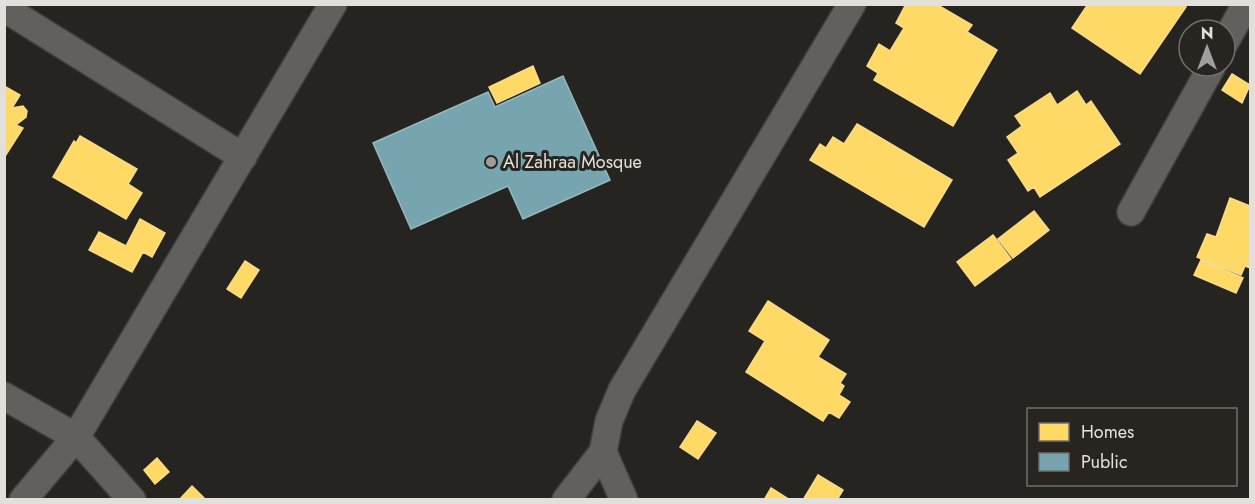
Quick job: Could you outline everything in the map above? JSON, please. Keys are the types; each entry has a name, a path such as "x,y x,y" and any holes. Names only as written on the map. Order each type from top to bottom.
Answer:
{"street":[{"path":"23,500 76,436 333,4"},
{"path":"566,500 603,452 609,420 622,390 852,4"},
{"path":"1237,20 1246,4"},
{"path":"4,8 243,157"},
{"path":"1131,212 1205,78"},
{"path":"4,396 76,436 132,500"},
{"path":"603,452 624,500"}],"building: Homes":[{"path":"906,4 936,4 972,25 967,32 997,50 953,126 874,80 878,73 867,66 879,44 890,51 904,28 896,23"},
{"path":"1088,4 1182,4 1186,7 1140,74 1072,28"},
{"path":"533,66 540,83 497,103 489,87"},
{"path":"1237,77 1250,85 1242,103 1222,90 1230,78"},
{"path":"4,86 20,95 12,108 23,106 27,111 26,117 16,125 23,128 4,158"},
{"path":"1077,91 1086,105 1091,101 1120,144 1040,197 1034,187 1028,191 1008,160 1018,153 1007,137 1022,126 1015,116 1050,93 1057,105"},
{"path":"857,124 952,180 924,227 810,160 820,144 826,148 833,137 844,144"},
{"path":"80,136 137,169 128,184 142,193 126,219 53,177 74,141 76,143"},
{"path":"1230,198 1250,206 1250,268 1245,266 1241,275 1197,257 1207,234 1216,237"},
{"path":"1034,211 1049,230 1013,258 998,239"},
{"path":"140,219 165,233 152,257 143,252 132,272 89,250 99,232 126,246"},
{"path":"993,235 1011,259 975,286 957,262"},
{"path":"1201,260 1243,278 1236,293 1194,275"},
{"path":"245,261 259,270 241,298 227,289"},
{"path":"768,301 829,340 818,357 846,374 840,383 844,386 839,395 850,402 839,418 829,412 823,421 746,372 765,341 749,331"},
{"path":"697,421 716,433 698,459 680,447"},
{"path":"157,458 169,472 155,484 144,470"},
{"path":"818,475 843,490 837,500 803,500"},
{"path":"192,486 206,500 179,500"},
{"path":"771,488 790,500 764,500"}],"building: Public":[{"name":"Al Zahraa Mosque","path":"563,76 610,180 523,219 508,186 411,229 373,143 488,92 495,107"}],"place":[{"name":"Al Zahraa Mosque","path":"491,162"}]}
